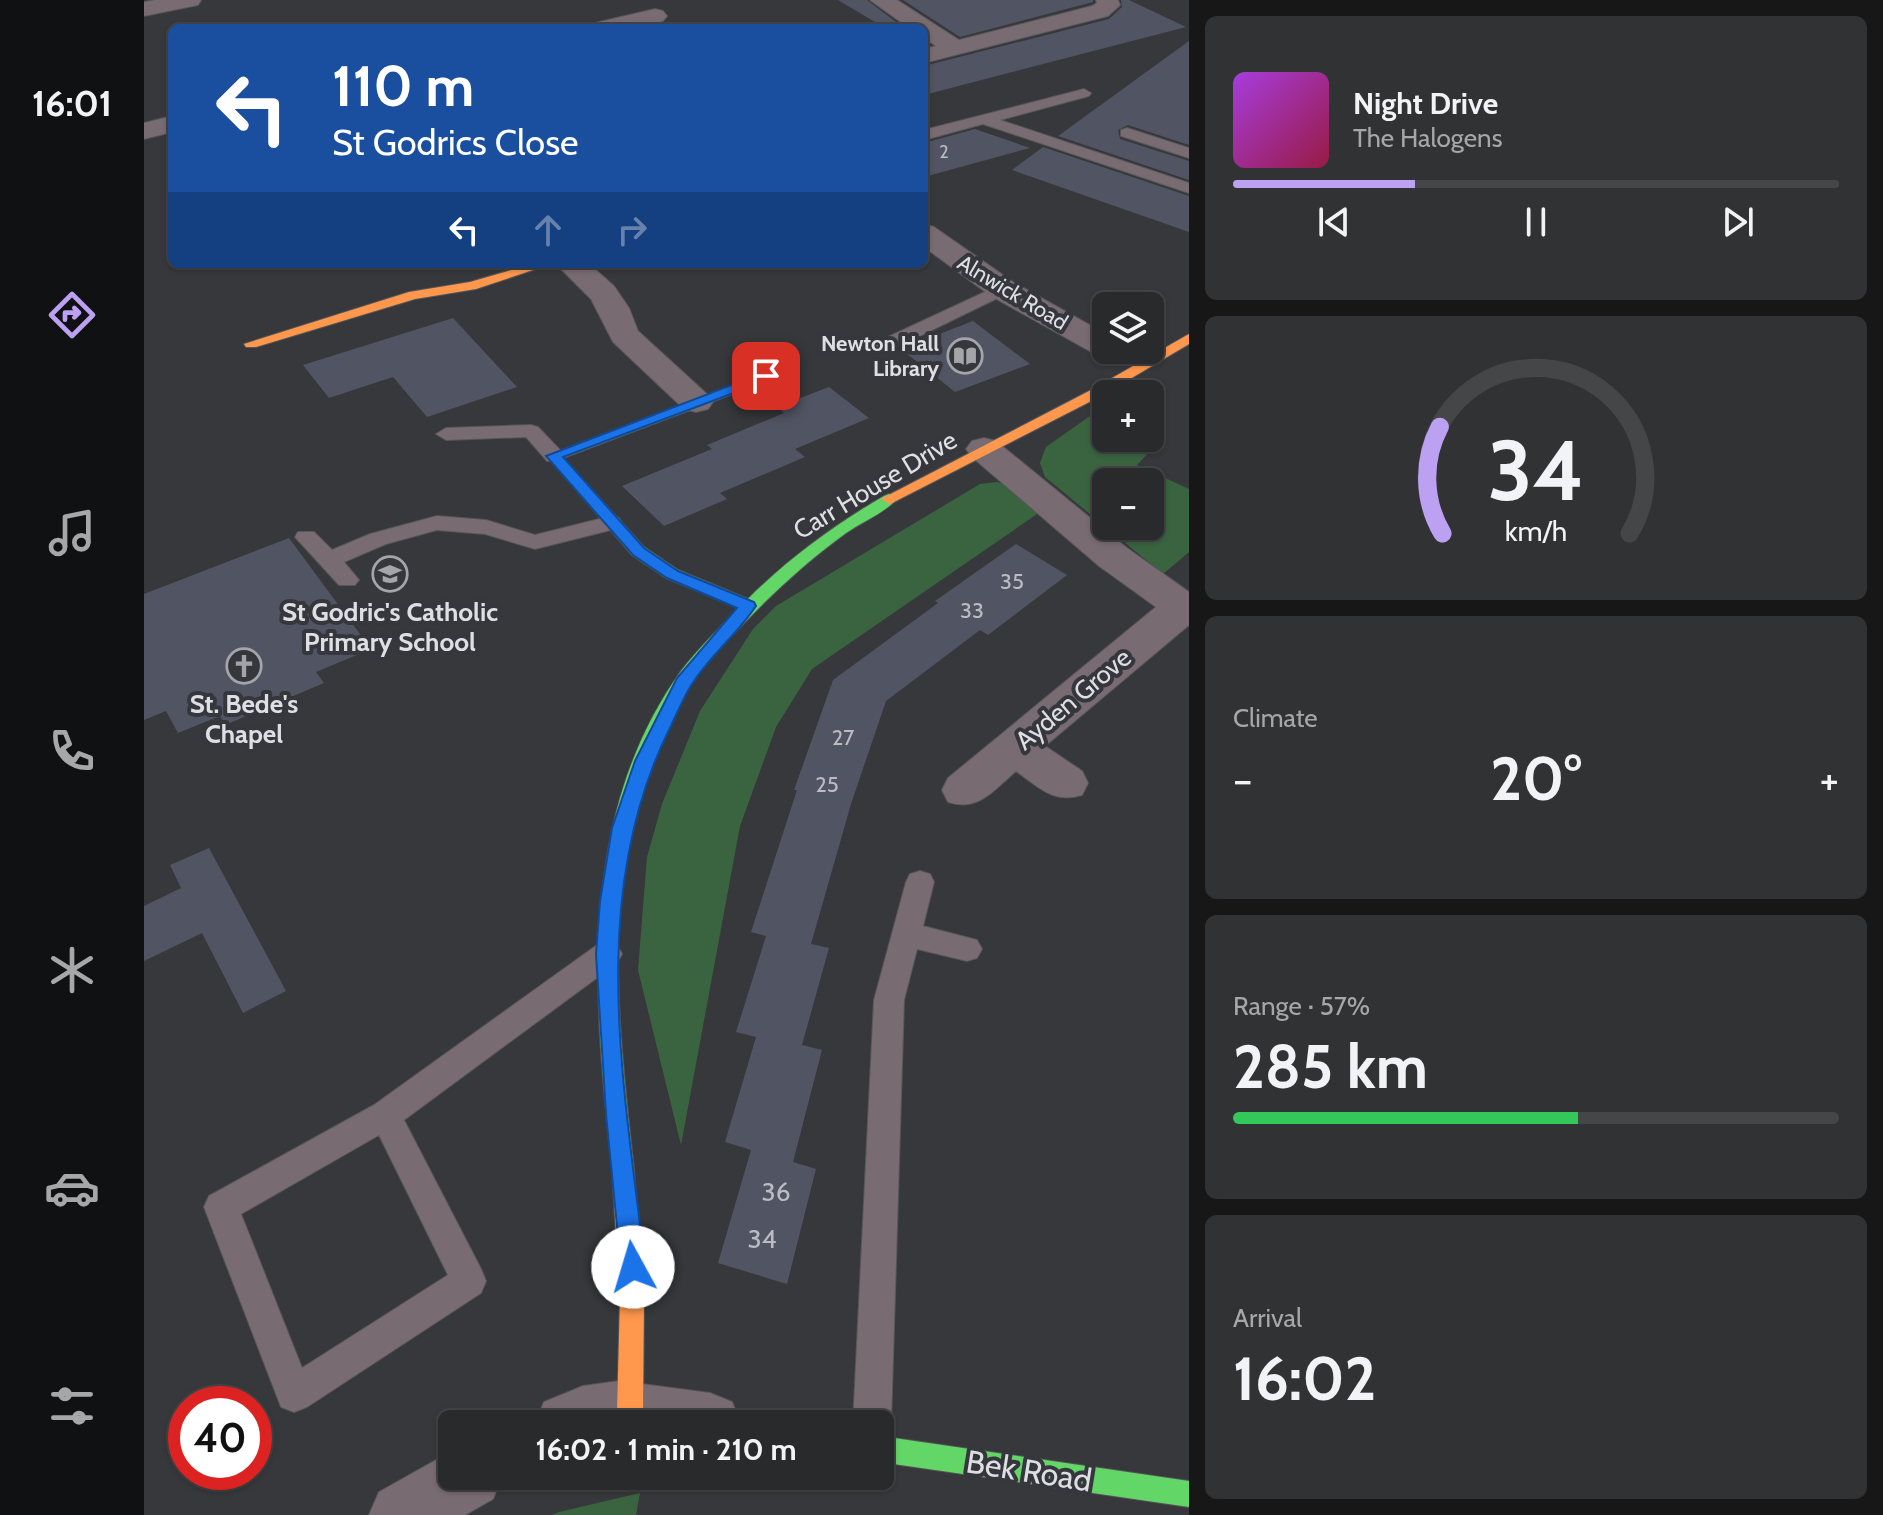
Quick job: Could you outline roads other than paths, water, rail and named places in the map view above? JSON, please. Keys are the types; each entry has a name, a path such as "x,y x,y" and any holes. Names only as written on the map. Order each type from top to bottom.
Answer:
{"street":[{"path":"144,9 190,0"},
{"path":"634,0 662,22"},
{"path":"881,0 918,24"},
{"path":"928,55 1100,11 1109,5 1107,0"},
{"path":"928,30 956,48"},
{"path":"144,131 168,125"},
{"name":"Alnwick Road","path":"928,236 1002,289 1092,340"},
{"path":"251,344 413,295 472,286 532,268"},
{"path":"575,268 603,293 624,335 696,402"},
{"name":"Carr House Drive","path":"630,1410 635,1361 633,1267 617,1114 607,954 610,901 622,828 645,761 686,678 748,606 818,545 901,493 1144,369 1189,338"},
{"name":"Alnwick Road","path":"1135,364 1144,369"},
{"path":"748,606 672,574 638,551 554,456 789,368"},
{"name":"Ayden Grove","path":"964,790 1185,609 1113,557 984,449"},
{"path":"1015,748 1066,783"},
{"name":"Bek Road","path":"894,1451 1182,1500"},
{"path":"402,1515 446,1490"}],"lane":[{"path":"928,134 1084,93"},
{"path":"985,120 1189,188"},
{"path":"1127,133 1189,155 1161,179"},
{"path":"880,348 1002,289"},
{"path":"446,434 531,431 554,456"},
{"path":"329,560 378,539 437,523 486,527 535,542 611,523"},
{"path":"306,537 347,580"},
{"path":"873,1410 889,1000 920,882"},
{"path":"906,934 967,949"},
{"path":"385,1115 469,1281 294,1394 221,1207 385,1115 607,954"}],"place":[{"name":"Newton Hall Library","path":"965,356"},
{"name":"St Godric's Catholic Primary School","path":"390,574"},
{"name":"St. Bede's Chapel","path":"244,666"}]}
